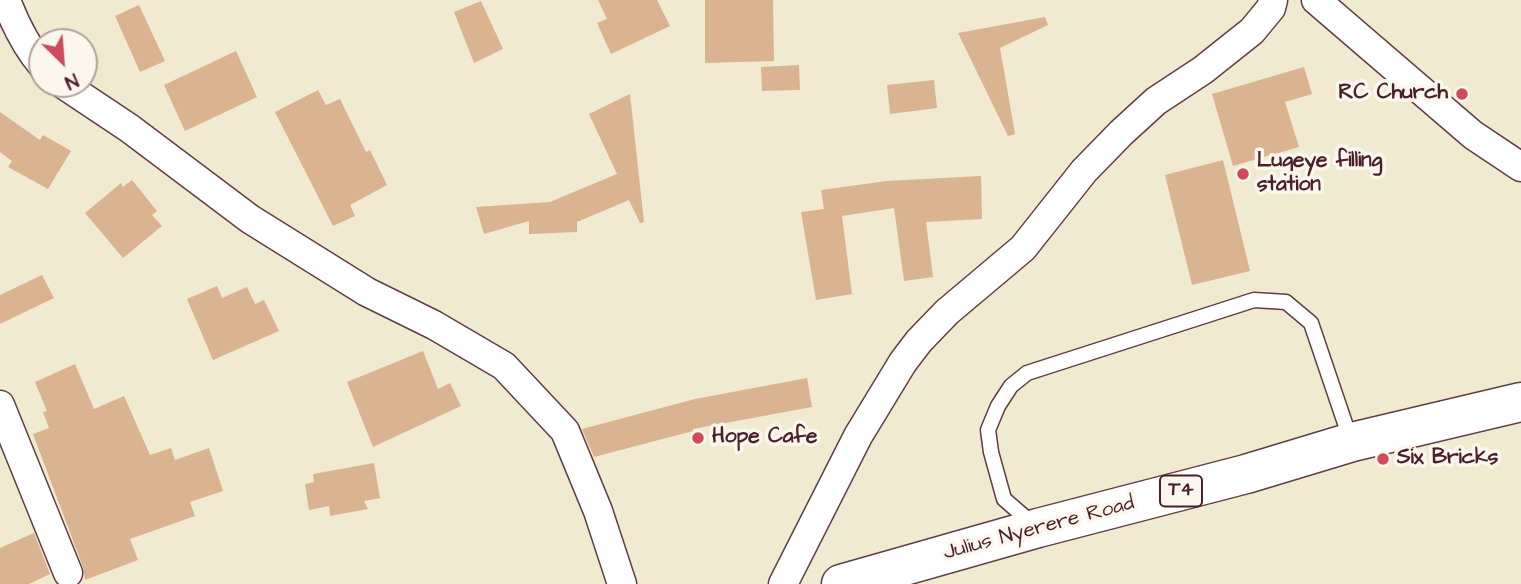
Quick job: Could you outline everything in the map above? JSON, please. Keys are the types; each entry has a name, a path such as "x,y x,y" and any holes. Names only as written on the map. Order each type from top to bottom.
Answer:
{"highway":[{"name":"Julius Nyerere Road","path":"841,584 1352,443 1521,402"}],"street":[{"path":"0,3 5,0 28,47"},
{"path":"782,584 858,436 903,362 919,341 947,312 1023,248 1084,171 1121,133 1156,101 1203,70 1252,31 1271,8 1273,0"},
{"path":"1316,0 1473,135 1521,167"},
{"path":"84,98 129,128 250,219 367,292 434,325 505,366 565,430 598,511 614,581"},
{"path":"0,405 68,573"}],"lane":[{"path":"1038,528 1004,499 991,452 989,430 998,406 1011,386 1027,373 1254,300 1286,302 1311,323 1352,443"}],"building":[{"path":"598,0 657,0 670,26 611,54 597,23 607,19"},
{"path":"705,0 773,0 774,61 705,63"},
{"path":"481,1 503,49 474,63 454,12"},
{"path":"139,5 165,61 140,72 115,16"},
{"path":"1045,17 1048,25 1000,48 1015,134 1008,136 958,33"},
{"path":"236,51 257,97 185,131 164,85"},
{"path":"799,65 800,90 762,91 761,67"},
{"path":"1304,67 1312,94 1285,102 1299,147 1233,166 1212,94"},
{"path":"934,80 937,108 890,114 887,85"},
{"path":"318,90 326,105 340,99 366,152 370,150 387,185 350,205 355,216 333,226 275,112"},
{"path":"630,94 644,222 640,223 629,200 577,222 577,232 529,234 529,221 484,234 476,207 550,202 617,174 589,114"},
{"path":"0,112 40,140 43,135 71,151 48,189 8,167 12,161 0,152"},
{"path":"1223,160 1250,271 1192,285 1165,175"},
{"path":"981,176 982,219 926,222 933,277 904,281 894,208 842,216 852,294 816,300 801,212 824,209 821,190 887,181"},
{"path":"132,180 157,211 152,215 162,226 123,258 85,213 121,183 123,187"},
{"path":"42,275 54,298 0,324 0,295"},
{"path":"217,286 222,298 247,287 255,304 264,300 279,331 213,360 187,299"},
{"path":"423,351 438,389 450,383 461,406 373,447 347,382"},
{"path":"75,364 94,409 124,396 150,455 171,448 175,460 209,448 223,491 190,502 195,516 130,539 138,560 85,580 83,567 33,434 49,428 43,412 47,411 35,382"},
{"path":"807,378 812,407 693,429 594,457 582,429 695,399"},
{"path":"374,463 380,498 364,501 368,509 330,516 329,506 309,510 305,484 314,482 313,474"},
{"path":"34,533 50,574 29,584 0,584 0,548"}],"place":[{"name":"RC Church","path":"1462,94"},
{"name":"Lugeye filling station","path":"1243,174"},
{"name":"Hope Cafe","path":"698,438"},
{"name":"Six Bricks","path":"1383,459"}]}
